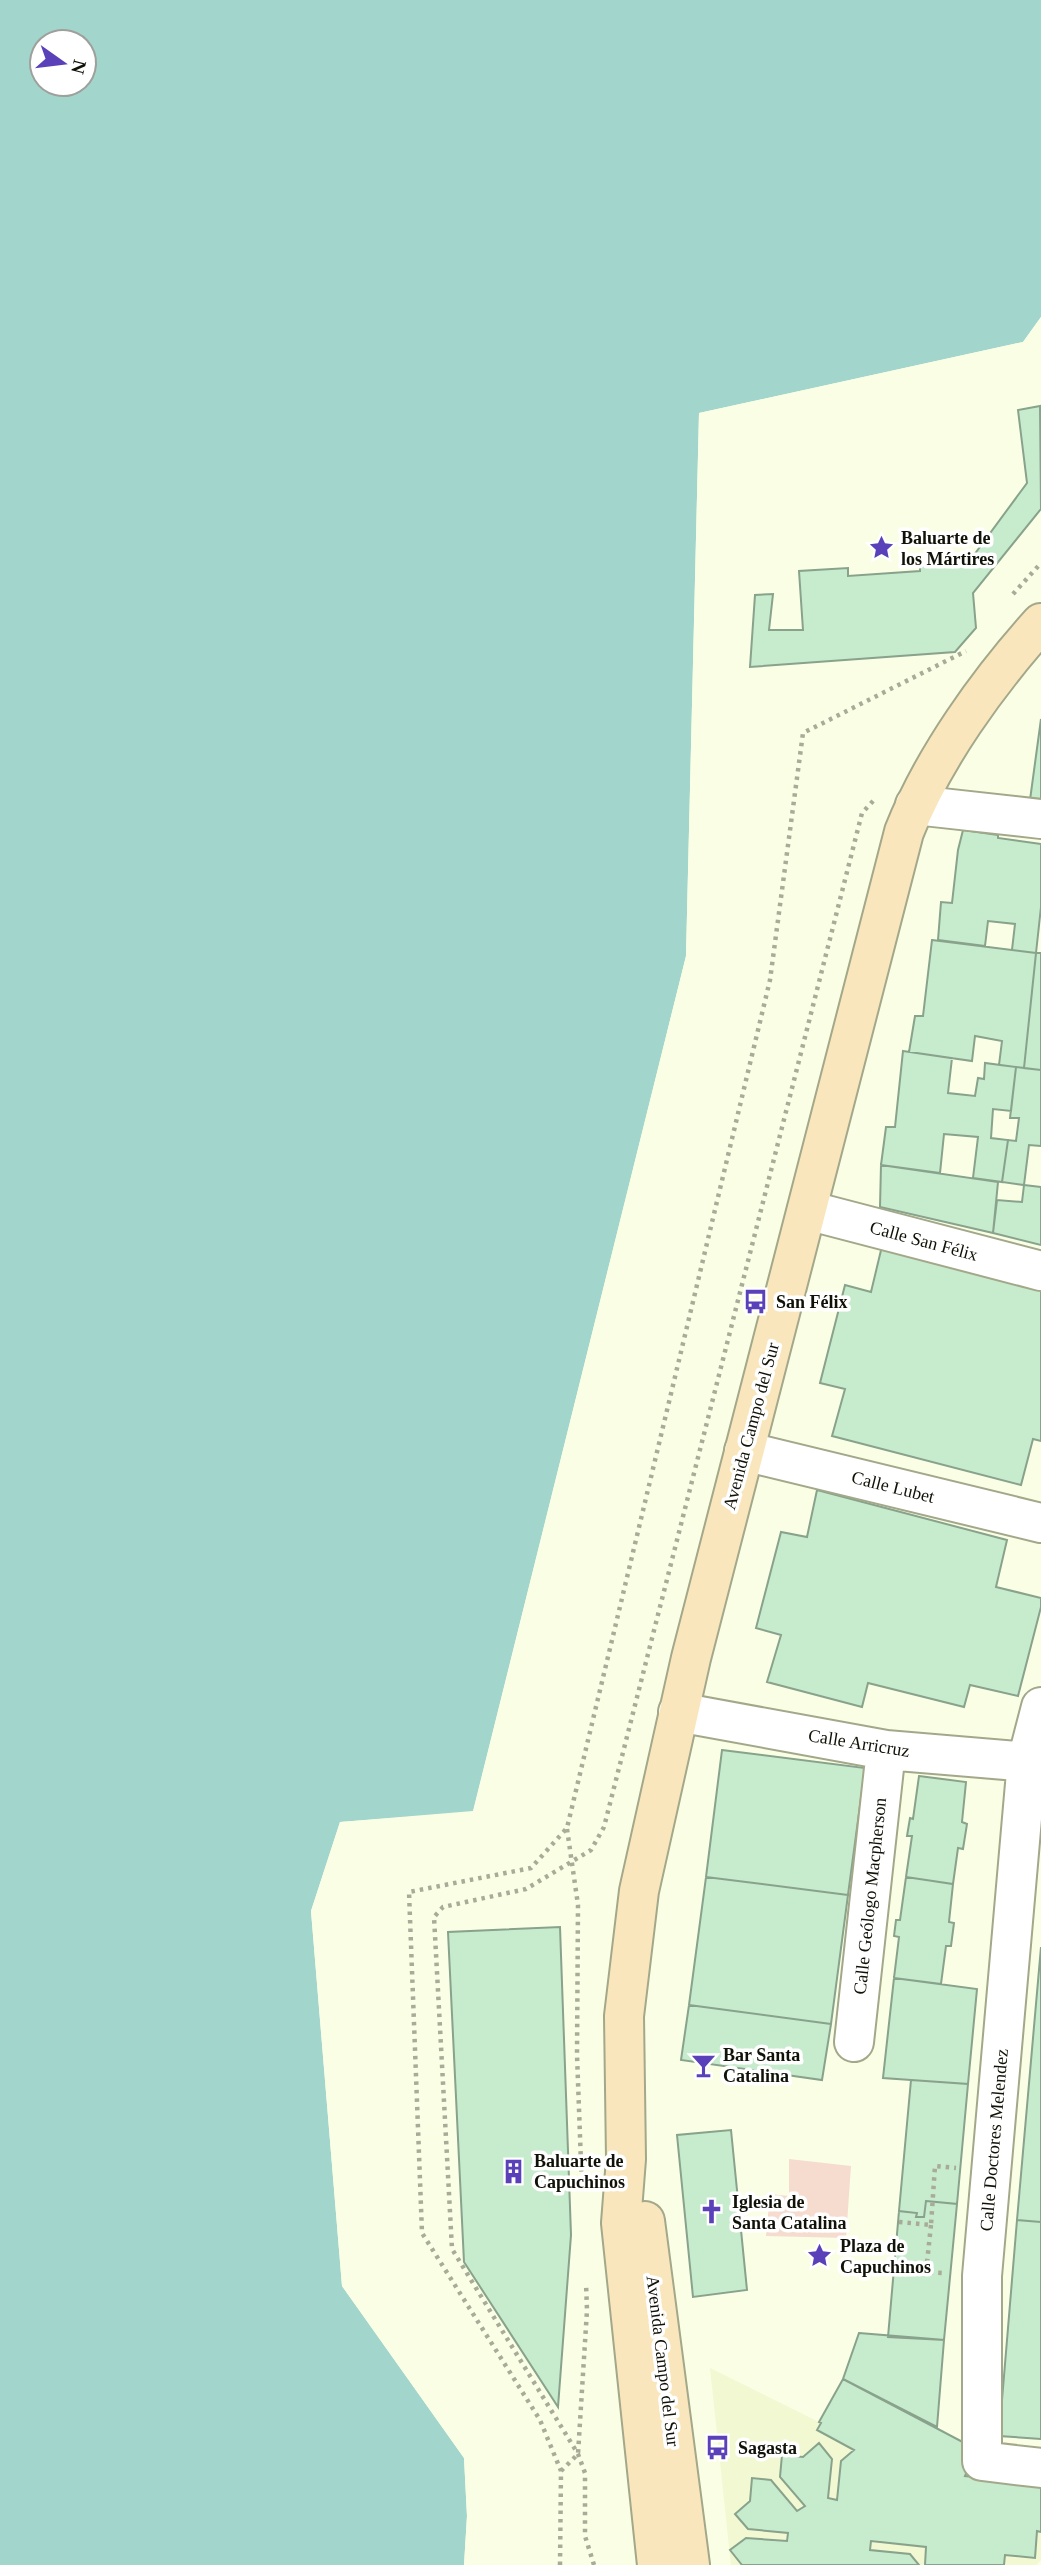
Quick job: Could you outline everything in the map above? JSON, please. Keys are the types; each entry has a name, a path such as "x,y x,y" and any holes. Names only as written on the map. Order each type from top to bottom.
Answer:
{"street":[{"name":"Avenida Campo del Sur","path":"657,2565 621,2223 626,2159 624,2016 639,1891 678,1712 901,845 898,799 930,772 968,717 1041,623"},
{"path":"898,799 1041,819"},
{"name":"Calle San Félix","path":"807,1210 1041,1271"},
{"name":"Calle Lubet","path":"744,1451 1041,1523"},
{"name":"Calle Doctores Melendez","path":"1041,1707 982,2276 982,2461 1041,2468"},
{"name":"Calle Arricruz","path":"678,1712 886,1750 1034,1762"},
{"name":"Calle Geólogo Macpherson","path":"854,2042 886,1750"},
{"name":"Avenida Campo del Sur","path":"626,2159 646,2225 690,2565"},
{"path":"648,2484 665,2515 672,2565"}],"path":[{"path":"1011,597 1041,563"},
{"path":"583,2203 577,2055 578,1905 567,1828 770,979 803,733 973,648"},
{"path":"594,2565 585,2536 585,2473 578,2454 452,2249 435,1917 443,1907 526,1889 591,1850 604,1827 858,826 862,813 898,799"},
{"path":"560,2565 561,2471 540,2420 422,2232 409,1892 531,1868 567,1828"},
{"path":"899,2222 931,2225 935,2166 991,2172"},
{"path":"561,2471 578,2454 587,2310 585,2270"}],"shaded area":[{"path":"789,2159 851,2166 846,2238 766,2236 770,2194 789,2196"},
{"path":"710,2368 819,2422 843,2379 976,2449 966,2476 1041,2482 1041,2560 1036,2565 731,2565"}],"water":[{"path":"0,0 1041,0 1041,317 1023,342 699,413 686,956 473,1812 340,1822 311,1911 342,2286 464,2458 467,2516 464,2565 0,2565"}],"pier":[{"path":"1041,317 1041,323 1024,346 703,416 690,957 476,1813 343,1825 315,1912 345,2285 468,2457 470,2516 467,2565 464,2565 467,2516 464,2458 342,2286 311,1911 340,1822 473,1811 686,956 699,413 1023,342"}],"building":[{"path":"1040,406 1041,509 973,593 976,628 955,652 750,667 755,595 773,594 769,630 803,630 799,571 848,568 848,576 920,571 920,563 971,559 1027,483 1018,410"},
{"path":"1041,719 1041,802 1030,800"},
{"path":"963,830 1041,844 1041,907 1036,953 1012,950 1015,924 988,921 985,946 938,940 941,902 952,903"},
{"path":"932,940 1036,953 1024,1068 999,1065 1002,1041 975,1036 972,1061 909,1052 915,1016 923,1016"},
{"path":"1036,953 1041,953 1041,1070 1024,1068"},
{"path":"903,1051 952,1058 948,1093 975,1096 978,1078 984,1079 985,1063 1016,1067 1011,1111 993,1109 991,1138 1008,1140 1002,1182 973,1178 978,1137 944,1134 940,1173 881,1165 886,1127 895,1127"},
{"path":"1016,1067 1041,1070 1041,1146 1029,1145 1024,1185 1002,1182 1008,1140 1016,1141 1019,1118 1010,1118"},
{"path":"881,1165 998,1182 993,1233 880,1207"},
{"path":"1024,1185 1041,1187 1041,1245 993,1233 997,1200 1022,1202"},
{"path":"882,1246 1041,1287 1041,1441 1033,1439 1021,1485 832,1436 845,1389 820,1383 845,1285 871,1292"},
{"path":"817,1490 1007,1540 996,1587 1041,1598 1018,1696 970,1685 964,1707 868,1683 862,1707 767,1682 781,1635 756,1628 781,1532 807,1537"},
{"path":"722,1750 865,1768 848,1895 706,1877"},
{"path":"919,1776 966,1782 962,1822 967,1824 963,1849 958,1848 953,1884 906,1877 912,1836 907,1836 910,1818 913,1819"},
{"path":"706,1877 848,1895 831,2024 689,2005"},
{"path":"906,1877 953,1884 949,1922 954,1923 951,1946 946,1946 941,1984 894,1978 899,1937 894,1936 896,1920 900,1920"},
{"name":"Baluarte de Capuchinos","path":"560,1927 571,2235 558,2407 464,2262 448,1932"},
{"path":"1041,1947 1041,2222 1017,2220"},
{"path":"894,1978 977,1989 968,2084 883,2078"},
{"path":"689,2005 831,2024 822,2080 681,2060"},
{"path":"911,2080 968,2084 957,2204 926,2201 924,2217 916,2217 917,2213 899,2211"},
{"name":"Iglesia de Santa Catalina","path":"731,2130 747,2290 693,2297 677,2135"},
{"path":"926,2201 957,2204 944,2340 888,2337 899,2211 917,2213 916,2217 924,2217"},
{"path":"1017,2220 1041,2222 1041,2439 999,2436"},
{"path":"859,2333 944,2340 937,2427 843,2379"},
{"path":"843,2379 976,2449 965,2476 1041,2482 1041,2532 1037,2531 1035,2558 1005,2555 1004,2565 925,2565 926,2547 871,2541 870,2550 910,2554 919,2565 742,2565 730,2550 746,2538 787,2541 788,2533 748,2529 735,2514 750,2501 752,2478 771,2480 797,2511 805,2506 780,2477 782,2455 803,2457 819,2443 832,2459 828,2498 837,2500 841,2461 854,2450 817,2430"}],"place":[{"name":"Baluarte de los Mártires","path":"881,548"},
{"name":"San Félix","path":"756,1302"},
{"name":"Bar Santa Catalina","path":"703,2065"},
{"name":"Baluarte de Capuchinos","path":"514,2171"},
{"name":"Iglesia de Santa Catalina","path":"712,2212"},
{"name":"Plaza de Capuchinos","path":"820,2256"},
{"name":"Sagasta","path":"718,2448"}]}
